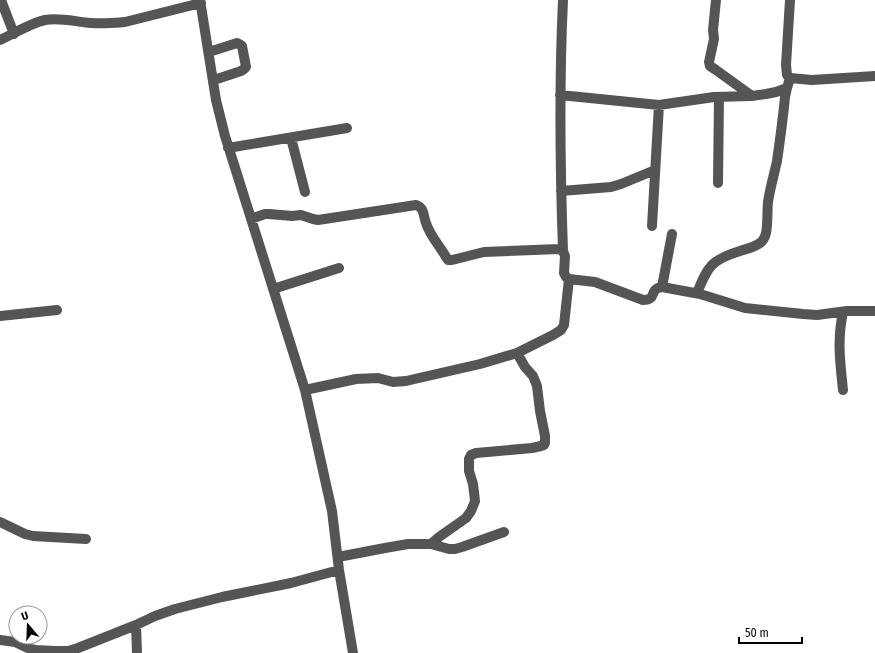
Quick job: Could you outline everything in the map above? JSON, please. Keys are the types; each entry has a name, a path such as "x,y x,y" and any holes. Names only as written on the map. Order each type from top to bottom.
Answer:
{"street":[{"path":"1,0 14,34"},
{"path":"563,0 560,95 561,191 563,251 565,256 564,273 566,277 569,279 595,282 644,300 650,299 654,290 662,287 697,293 745,308 810,315 875,311"},
{"path":"716,0 713,30 714,39 709,59 710,66 752,96"},
{"path":"697,293 708,270 716,261 755,246 764,239 766,234 768,203 777,161 789,83 786,65 790,0"},
{"path":"0,40 44,20 98,23 125,22 201,2 220,117 228,148 305,390 329,498 353,653"},
{"path":"209,52 239,44 242,46 246,66 244,69 214,80"},
{"path":"560,95 658,105 719,97 752,96 776,92 789,83 875,76"},
{"path":"718,183 719,97"},
{"path":"652,226 658,105"},
{"path":"228,148 347,128"},
{"path":"291,138 305,192"},
{"path":"561,191 611,187 655,170"},
{"path":"251,219 265,214 270,214 292,216 301,215 318,220 416,205 420,206 422,209 428,228 448,260 484,252 516,252 552,249 559,249 563,251"},
{"path":"662,287 672,234"},
{"path":"273,289 339,268"},
{"path":"305,390 356,378 378,378 393,382 406,381 480,364 517,353 561,330 564,325 569,279"},
{"path":"0,316 57,310"},
{"path":"843,312 839,335 839,351 844,390"},
{"path":"431,544 466,518 471,511 475,501 473,484 469,471 469,459 471,455 476,453 532,448 544,445 545,443 537,386 533,376 517,353"},
{"path":"0,522 25,534 33,536 86,539"},
{"path":"338,557 397,545 431,544 454,549 504,532"},
{"path":"0,640 15,642 30,649 36,650 55,651 78,648 163,613 197,603 286,584 339,570"},
{"path":"136,625 137,653"}]}
